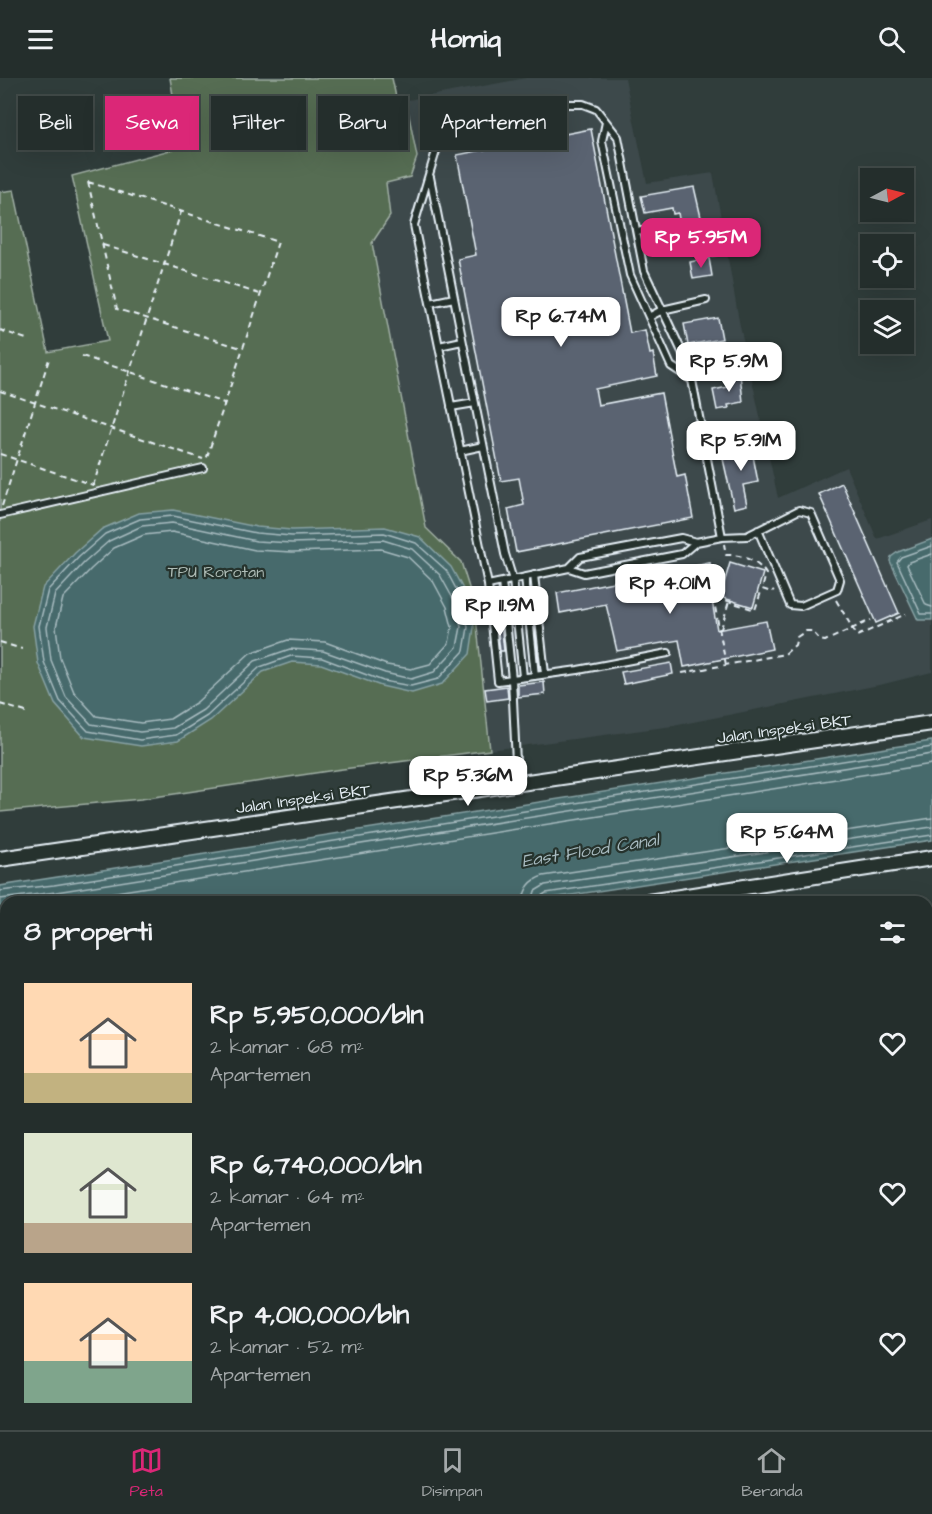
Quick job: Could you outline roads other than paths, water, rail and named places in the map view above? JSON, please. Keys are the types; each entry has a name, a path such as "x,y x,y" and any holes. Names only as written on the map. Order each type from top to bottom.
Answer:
{"street":[{"name":"Jalan Inspeksi BKT","path":"0,859 932,723"},
{"path":"687,896 932,858"}],"lane":[{"path":"668,653 498,681 488,585 414,225 429,174 445,135 458,126 567,104 583,104 596,109 618,137 644,271 692,380 722,537"},
{"path":"606,122 602,141 630,275 671,366 692,380"},
{"path":"429,174 505,554 513,580 523,677"},
{"path":"637,232 674,225"},
{"path":"430,303 454,298"},
{"path":"649,316 662,310 706,300"},
{"path":"439,346 462,341"},
{"path":"451,407 475,403"},
{"path":"460,451 483,446"},
{"path":"0,513 203,468"},
{"path":"569,568 580,557 681,538 696,542 722,537 747,536 758,530 799,510 811,513 840,580 837,590 801,606 790,605 758,530"},
{"path":"488,585 569,568 584,573 682,554 696,542"},
{"path":"534,575 545,674"},
{"path":"525,577 535,676"},
{"path":"502,582 512,679 517,784"}],"water":[{"path":"173,510 257,527 292,530 385,527 420,537 451,567 469,600 474,627 470,654 442,684 412,693 381,686 321,664 292,662 263,672 211,720 178,741 141,746 84,737 55,704 38,663 33,626 43,587 75,553 102,529 139,513"},
{"path":"932,539 932,620 918,620 890,561 891,557 898,552"},
{"name":"East Flood Canal","path":"932,741 932,840 565,896 0,896 0,886"}],"park label":[{"name":"TPU Rorotan","path":"216,571"}]}
